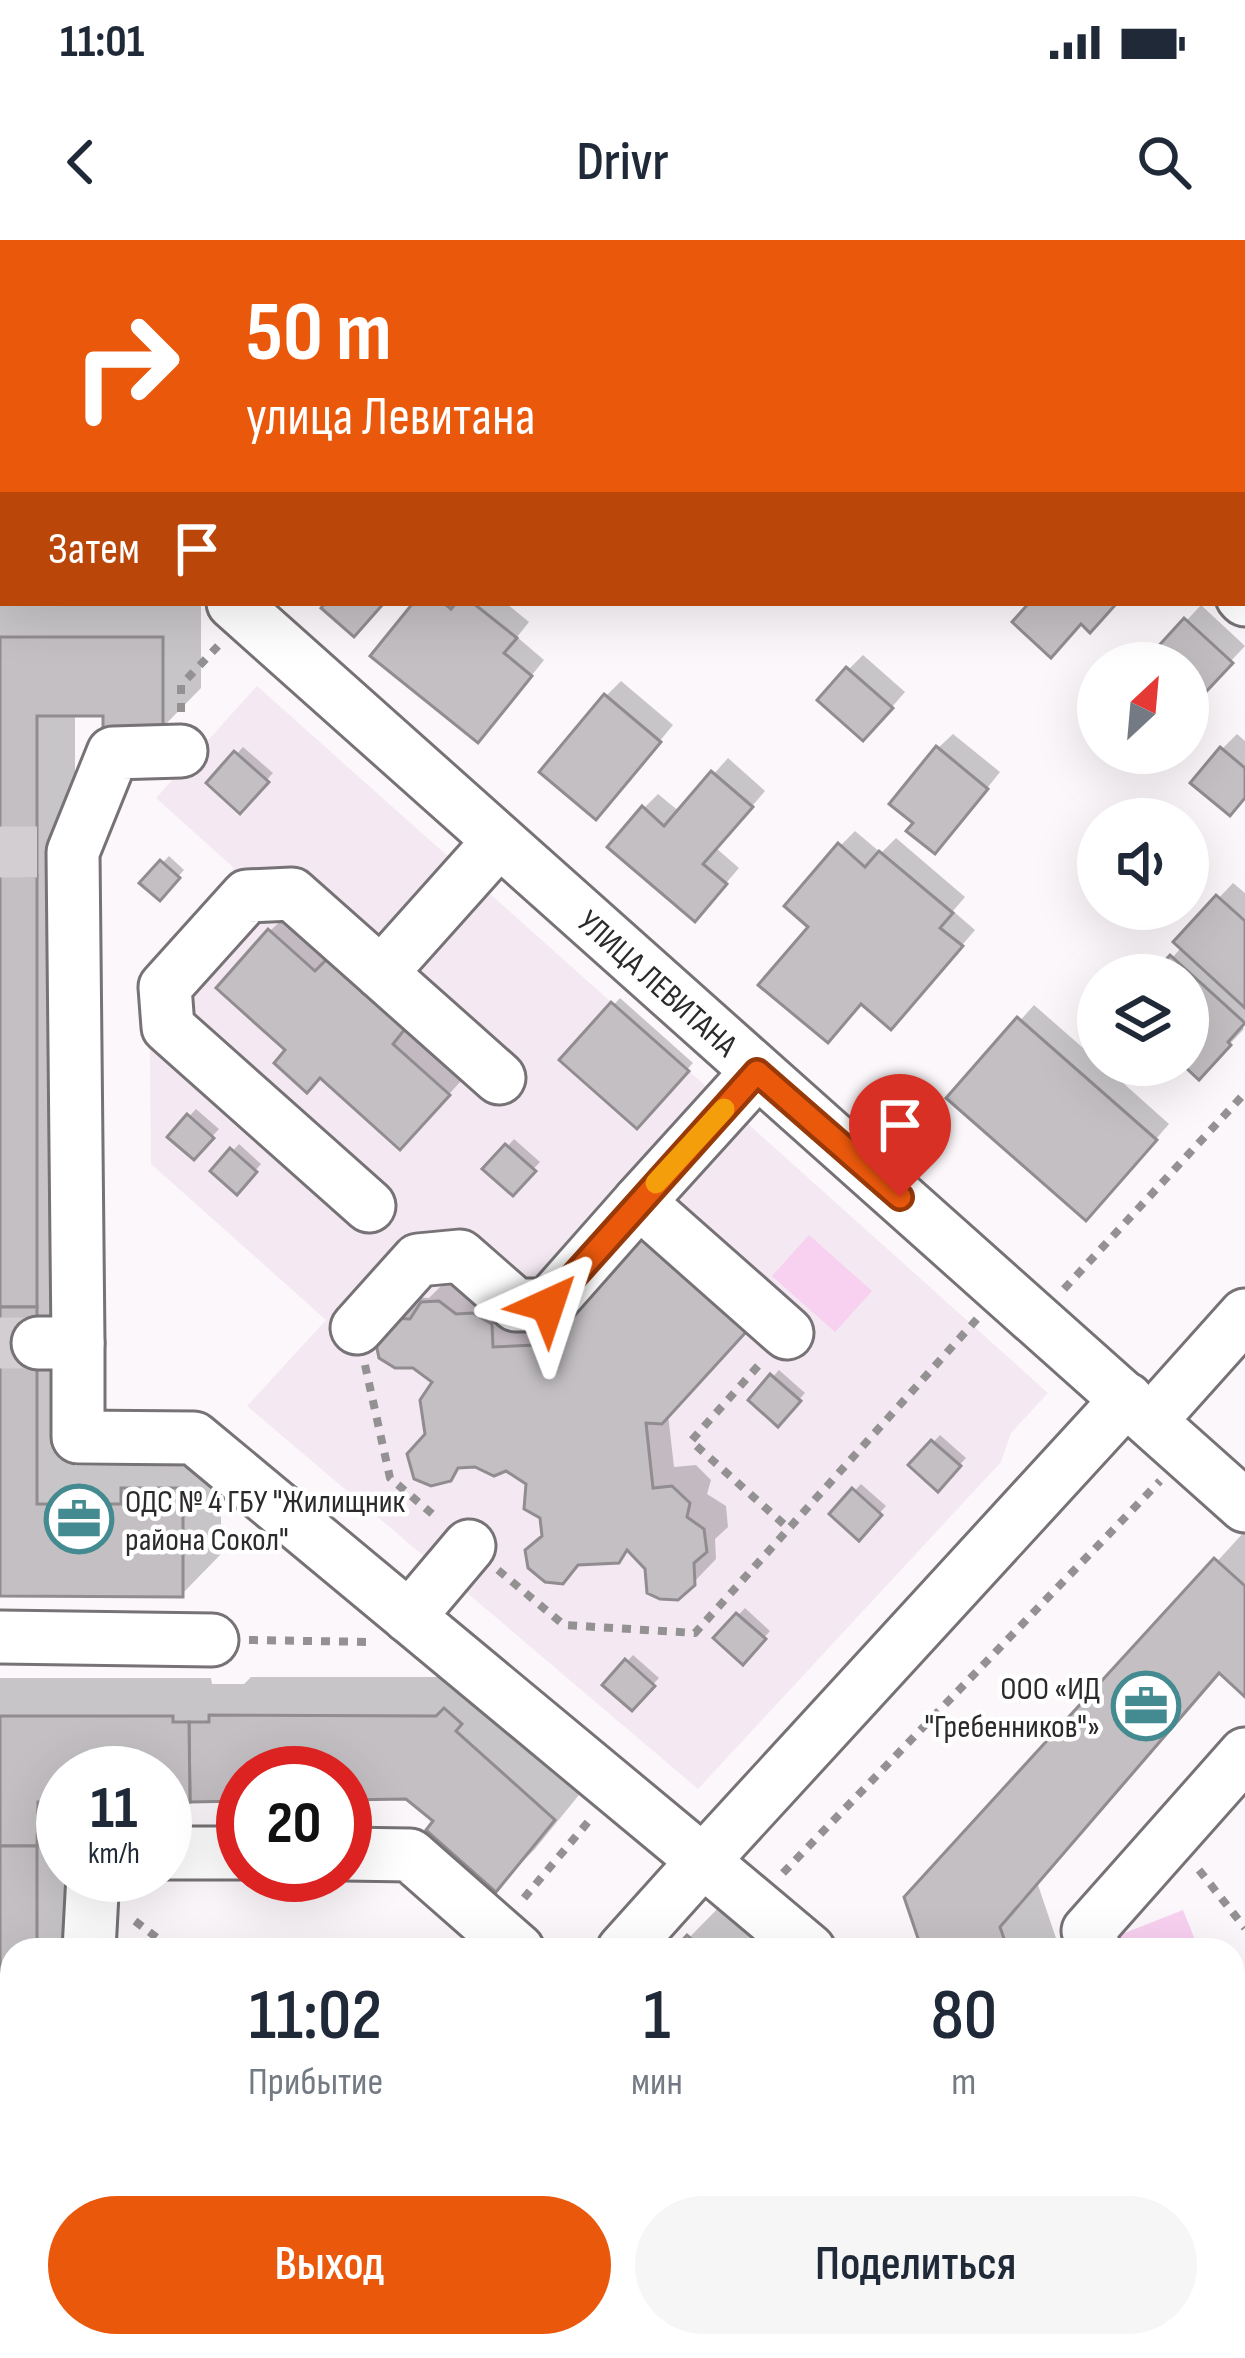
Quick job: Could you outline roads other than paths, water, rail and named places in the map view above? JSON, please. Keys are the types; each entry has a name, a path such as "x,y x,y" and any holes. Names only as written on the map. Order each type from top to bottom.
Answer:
{"street":[{"name":"УЛИЦА ЛЕВИТАНА","path":"241,609 1245,1506"},
{"path":"181,752 113,753 55,852 58,1343 78,1438 194,1438 794,1938"},
{"path":"381,973 499,841"},
{"path":"369,1206 168,1027 165,987 247,896 292,894 499,1078"},
{"path":"357,1328 418,1260 460,1256 516,1305 548,1305 757,1072"},
{"path":"639,1202 787,1333"},
{"path":"634,1938 704,1861 1155,1424 1245,1315"},
{"path":"409,1617 469,1546"},
{"path":"0,1637 212,1640"},
{"path":"1091,1938 1088,1931 1245,1754"},
{"path":"372,1854 410,1855 504,1938"},
{"path":"90,1938 92,1902"}],"tunnel":[{"path":"0,852 37,852"},
{"path":"0,1343 38,1343"}],"place":[{"name":"ОДС № 4 ГБУ \"Жилищник района Сокол\"","path":"79,1519"},
{"name":"ООО «ИД \"Гребенников\"»","path":"1146,1706"}]}
